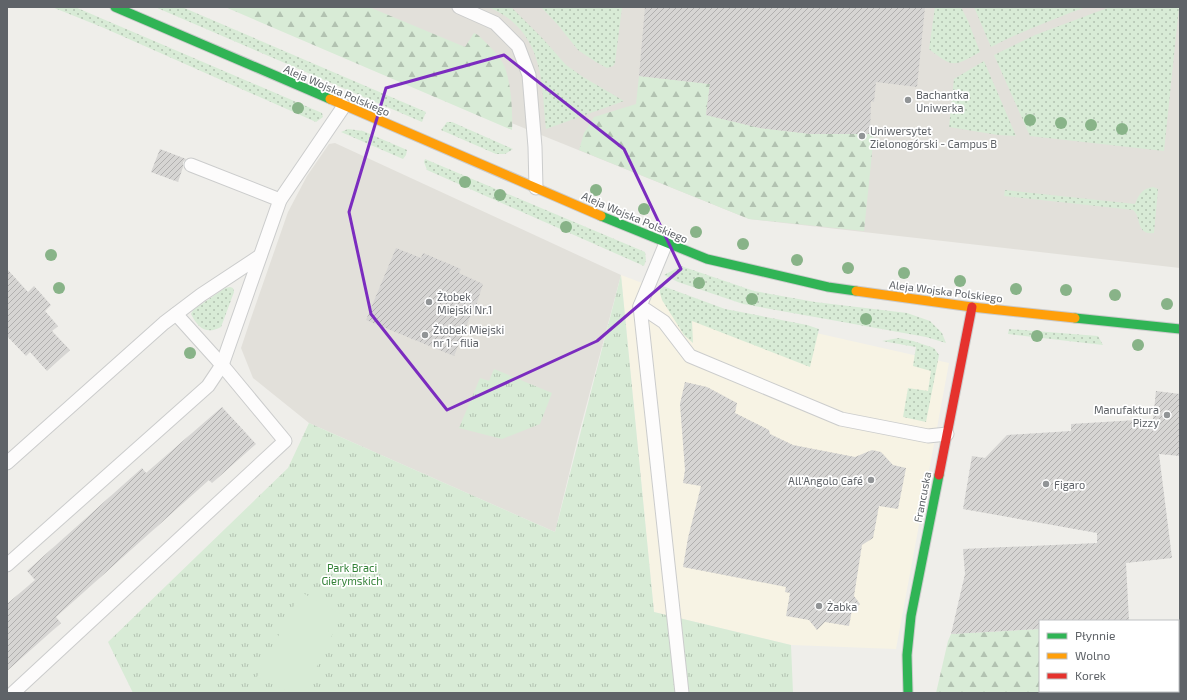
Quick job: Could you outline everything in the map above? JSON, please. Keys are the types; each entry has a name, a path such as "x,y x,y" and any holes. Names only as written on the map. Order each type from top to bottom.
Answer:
{"main road":[{"name":"Aleja Wojska Polskiego","path":"115,7 536,188 707,259 828,287 972,307 1180,329"},
{"name":"Francuska","path":"908,693 907,655 911,616 972,307"}],"lane":[{"path":"459,7 495,23 518,46 529,75 535,147 536,188"},
{"path":"7,565 208,386 222,365 280,200 344,106"},
{"path":"191,165 280,200"},
{"path":"666,243 640,306 682,693"},
{"path":"7,463 164,323 201,295 260,256"},
{"path":"640,306 664,322 690,356 697,359 841,418 928,436 947,434"},
{"path":"13,693 284,441 222,365 176,314"}],"highlighted area":[{"path":"504,55 624,149 681,269 597,341 447,410 371,314 349,212 386,88"}],"shaded area":[{"name":"Uniwersytet Zielonogórski - Campus B","path":"241,7 1180,7 1180,268 749,219 509,122"},
{"name":"Żłobek Miejski nr 1 - filia","path":"335,143 621,275 578,437 555,532 309,423 253,378 241,348 288,212 307,176 329,144"},
{"path":"621,275 714,310 949,363 896,649 791,645 654,612"}],"green space":[{"path":"52,7 75,7 322,113 323,117 316,122 104,28"},
{"path":"155,7 182,7 426,112 422,122"},
{"path":"225,7 369,7 465,47 474,33 493,50 504,66 511,94 512,130"},
{"path":"488,7 511,7 543,39 566,65 583,77 624,101 546,129 540,72 531,46 524,34 511,20"},
{"path":"541,7 622,7 615,63 613,66 607,68 578,50"},
{"path":"935,7 961,7 980,52 964,61 954,63 943,60 929,49"},
{"path":"974,7 1086,7 1026,30 991,47"},
{"path":"1110,7 1179,7 1164,151 1030,136 994,55 1035,35"},
{"path":"984,61 1016,136 998,135 949,127 954,79"},
{"path":"639,76 710,84 706,115 760,128 811,134 874,134 864,231 749,219 579,150 584,133 594,117 636,104"},
{"path":"447,122 452,122 513,149 505,154 496,154 441,130"},
{"path":"348,129 363,131 407,150 406,155 403,159 341,132"},
{"path":"425,159 645,252 646,260 644,266 427,170 424,162"},
{"path":"1153,187 1158,189 1154,233 1148,233 1141,228 1136,213 1133,210 1004,196 1005,190 1135,204 1141,192"},
{"path":"681,266 754,291 815,302 907,313 930,321 942,333 946,343 926,337 743,304 678,282 664,275"},
{"name":"Park Braci Gierymskich","path":"621,275 654,612 791,645 793,693 133,693 108,642 288,468 309,423 555,532"},
{"path":"660,285 725,309 807,325 819,329 810,367 692,321 693,343 684,335 662,300"},
{"path":"225,288 233,288 234,292 221,327 211,330 203,329 191,314 193,310"},
{"path":"1009,329 1098,336 1103,345 1008,334"},
{"path":"899,338 934,348 939,355 926,422 903,417 908,388 928,391 931,371 913,366 916,347 882,341"},
{"path":"494,369 552,393 540,424 502,439 459,428 480,378 489,381"},
{"path":"301,592 342,615 304,693 292,693 257,677"},
{"path":"1039,629 1039,692 1145,693 936,693 951,634"}],"building":[{"path":"645,7 925,7 917,87 876,82 874,102 871,101 870,134 811,134 760,128 706,115 710,84 639,76"},
{"path":"160,149 186,159 183,162 183,167 178,182 151,172"},
{"name":"Żłobek Miejski Nr.1","path":"396,248 421,258 423,253 461,269 459,273 483,284 475,309 474,308 454,356 366,320"},
{"path":"7,269 28,292 34,286 51,305 45,311 58,326 52,331 70,350 47,371 30,352 26,356 7,336"},
{"path":"685,382 707,387 737,403 735,413 769,430 770,434 793,445 855,457 872,450 881,452 893,465 906,468 898,509 879,506 873,538 862,545 854,596 860,604 852,610 849,626 825,622 817,630 809,620 786,616 790,593 785,592 786,587 683,567 688,538 701,486 683,483 685,470 680,404"},
{"path":"1156,391 1180,394 1180,456 1159,454 1172,558 1126,563 1129,620 1039,620 1039,629 951,634 965,574 963,549 1097,543 1097,533 963,509 972,456 985,458 1007,435 1071,431 1071,424 1153,419"},
{"path":"222,407 256,444 212,483 209,480 56,617 61,623 7,671 7,604 35,580 27,571 142,468 146,473"}],"traffic: fast":[{"path":"115,7 330,99"},
{"path":"601,216 707,259 828,287 856,291"},
{"path":"1075,318 1180,329"},
{"path":"908,693 907,655 911,616 939,475"}],"traffic: slow":[{"path":"330,99 601,216"},
{"path":"856,291 972,307 1075,318"}],"traffic: jam":[{"path":"939,475 972,307"}],"place":[{"name":"Bachantka Uniwerka","path":"908,100"},
{"name":"Uniwersytet Zielonogórski - Campus B","path":"862,136"},
{"name":"Żłobek Miejski Nr.1","path":"429,302"},
{"name":"Żłobek Miejski nr 1 - filia","path":"425,335"},
{"name":"Manufaktura Pizzy","path":"1167,415"},
{"name":"All'Angolo Café","path":"871,480"},
{"name":"Figaro","path":"1046,484"},
{"name":"Żabka","path":"819,606"}]}
